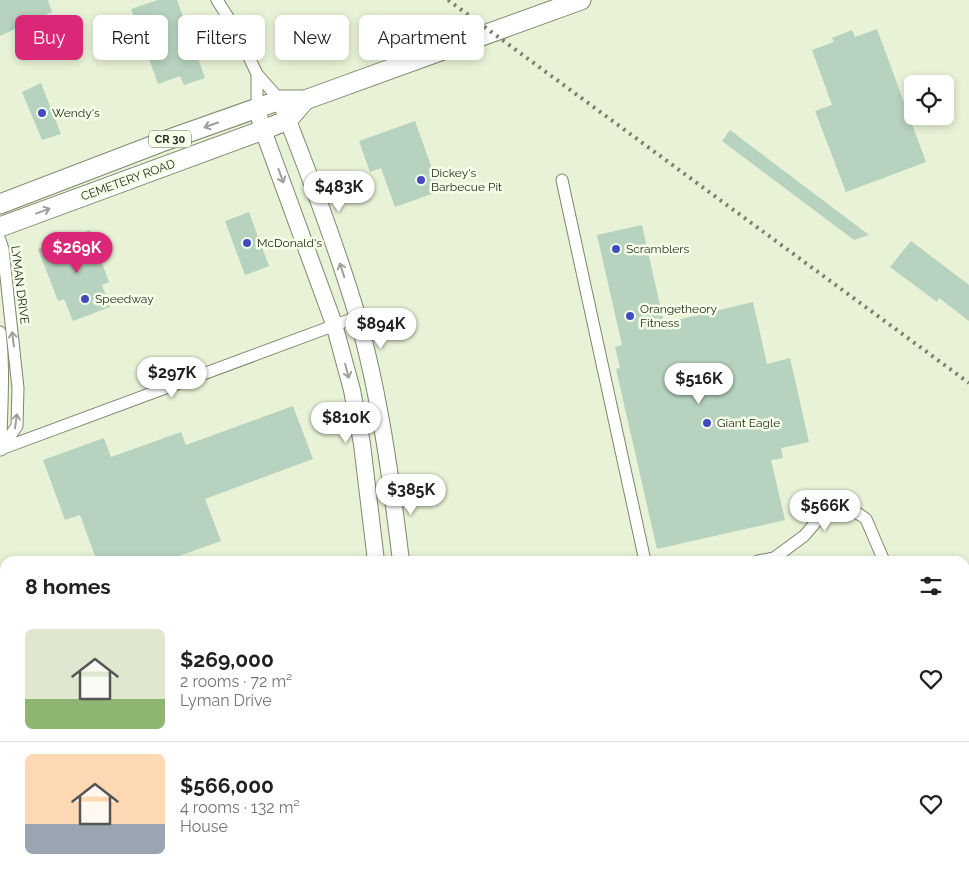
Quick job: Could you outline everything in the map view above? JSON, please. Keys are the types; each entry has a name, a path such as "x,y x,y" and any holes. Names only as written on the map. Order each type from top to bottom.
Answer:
{"main road":[{"name":"CEMETERY ROAD","path":"0,204 167,140 280,100 305,100 581,0"},
{"path":"280,100 336,250 357,316 375,390 389,465 400,556"},
{"name":"CEMETERY ROAD","path":"0,227 288,120 305,100"},
{"path":"257,109 334,324 352,390 362,444 375,556"}],"street":[{"path":"218,0 236,30 257,74 280,100"},
{"path":"257,74 257,109"},
{"path":"562,180 644,556"},
{"name":"LYMAN DRIVE","path":"0,240 3,249 18,388 17,426 0,452"},
{"path":"0,332 3,404 0,452 357,316"},
{"path":"777,556 804,536 823,514 846,506 866,519 882,556"}],"building":[{"path":"0,0 48,0 52,12 46,15 15,15 15,29 0,36"},
{"path":"158,0 177,0 182,15 178,15 178,60 199,60 205,78 184,85 180,76 158,84 149,60 168,60 168,15 133,15 131,9"},
{"path":"877,29 904,102 904,125 912,125 926,162 846,192 815,111 832,105 812,50 834,42 832,38 852,30 855,37"},
{"name":"Wendy's","path":"41,83 61,134 42,140 22,92"},
{"path":"415,121 440,191 395,207 381,168 370,172 359,141"},
{"path":"730,130 869,235 854,240 722,141"},
{"name":"McDonald's","path":"249,212 269,266 245,275 225,221"},
{"path":"642,225 664,323 753,302 767,364 790,358 809,442 781,448 783,458 771,460 785,520 657,549 616,369 620,368 615,347 622,345 597,235"},
{"path":"90,230 109,282 102,285 110,307 73,321 64,299 58,301 38,249"},
{"path":"911,241 969,285 969,321 939,298 937,302 890,267"},
{"path":"293,406 313,459 205,499 221,541 179,556 95,556 80,515 65,520 43,460 104,438 111,457 181,432 186,445"}],"railway":[{"path":"448,0 969,383"}],"place":[{"name":"Wendy's","path":"42,113"},
{"name":"Dickey's Barbecue Pit","path":"421,180"},
{"name":"McDonald's","path":"247,243"},
{"name":"Scramblers","path":"616,249"},
{"name":"Speedway","path":"85,299"},
{"name":"Orangetheory Fitness","path":"630,316"},
{"name":"Giant Eagle","path":"707,423"}]}
